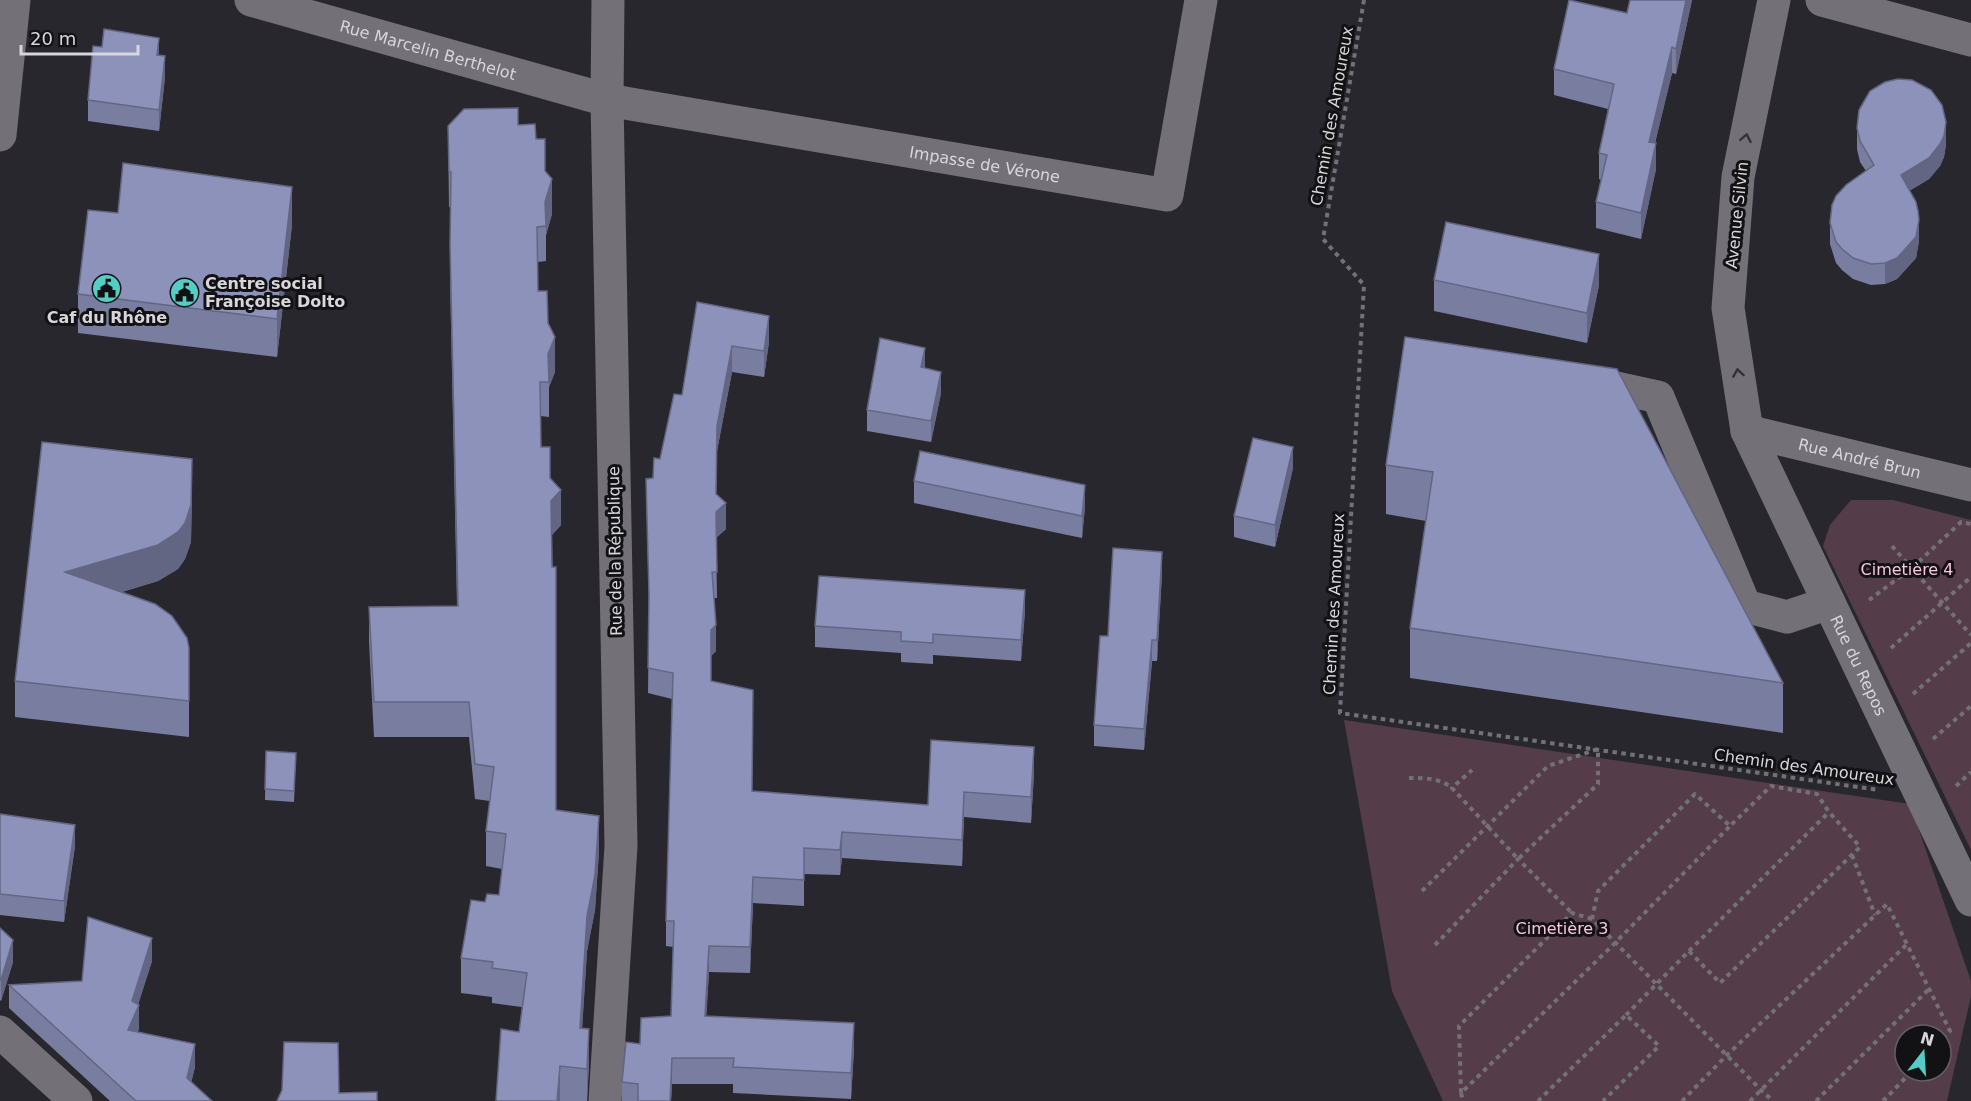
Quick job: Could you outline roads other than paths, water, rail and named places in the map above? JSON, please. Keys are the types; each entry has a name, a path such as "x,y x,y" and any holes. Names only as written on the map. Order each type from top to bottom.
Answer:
{"street":[{"path":"0,135 14,0"},
{"name":"Rue Marcelin Berthelot","path":"251,0 607,100"},
{"name":"Rue de la République","path":"606,1101 621,846 607,100 608,0"},
{"name":"Impasse de Vérone","path":"607,100 1167,195 1201,0"},
{"name":"Avenue Silvin","path":"1747,431 1728,308 1738,177 1774,0"},
{"path":"1822,0 1971,40"},
{"path":"1557,375 1658,398 1745,606 1787,617 1829,603"},
{"name":"Rue André Brun","path":"1747,431 1971,485"},
{"name":"Rue du Repos","path":"1747,431 1971,900"},
{"path":"0,1032 76,1101"}],"place":[{"name":"Caf du Rhône","path":"107,289"},
{"name":"Centre social Françoise Dolto","path":"184,292"}],"park label":[{"name":"Cimetière 4","path":"1907,569"},
{"name":"Cimetière 3","path":"1562,928"}]}
